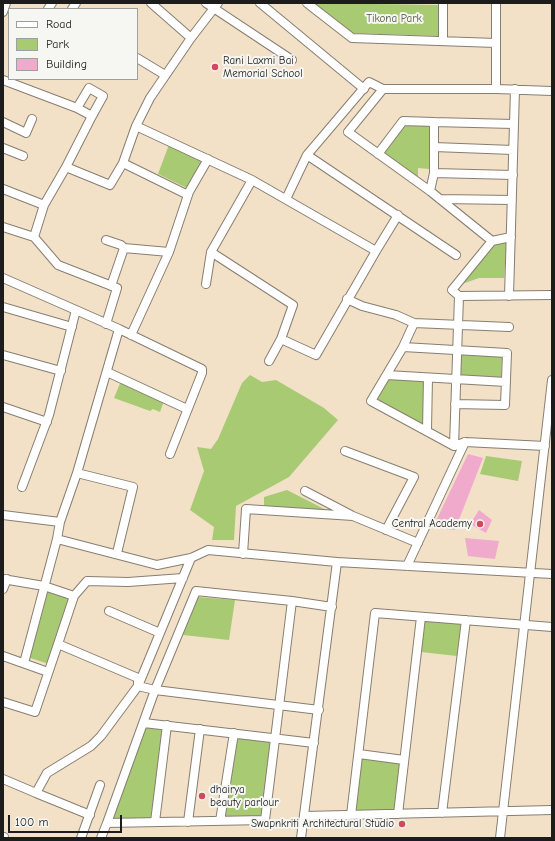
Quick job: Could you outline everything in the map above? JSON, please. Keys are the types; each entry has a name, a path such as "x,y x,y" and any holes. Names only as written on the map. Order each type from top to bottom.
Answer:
{"street":[{"path":"3,12 6,3"},
{"path":"151,3 191,38"},
{"path":"206,3 216,6 292,60"},
{"path":"260,3 364,88"},
{"path":"307,3 352,38 496,43"},
{"path":"443,3 443,41"},
{"path":"496,3 496,89"},
{"path":"66,167 110,185 123,163 136,126 150,98 191,38 216,6"},
{"path":"138,59 165,76"},
{"path":"3,80 77,108 92,116"},
{"path":"286,199 307,155 369,82 383,89 515,89 552,91"},
{"path":"34,237 44,205 66,167 103,96 89,88 77,108"},
{"path":"383,89 348,132 430,191 492,241"},
{"path":"510,296 515,89"},
{"path":"3,122 26,133 32,120"},
{"path":"378,154 402,121 513,124"},
{"path":"430,191 434,172 434,122"},
{"path":"136,126 252,180 376,251"},
{"path":"434,147 513,150"},
{"path":"3,148 23,156"},
{"path":"307,155 398,215 456,256"},
{"path":"131,335 169,252 188,195 208,159"},
{"path":"123,163 188,195"},
{"path":"434,172 513,175"},
{"path":"206,284 210,252 252,180"},
{"path":"3,190 44,205"},
{"path":"440,199 512,200"},
{"path":"281,339 316,355 347,299 398,215"},
{"path":"3,227 34,237 58,265 117,288 106,324"},
{"path":"511,237 492,241 452,290 459,296 552,295"},
{"path":"106,240 121,245 124,248 169,252"},
{"path":"111,286 124,248"},
{"path":"210,252 293,305 281,339 269,361"},
{"path":"3,278 119,329 202,369 202,374 170,454"},
{"path":"454,446 459,296"},
{"path":"347,299 362,306 396,315 414,323 509,327"},
{"path":"3,307 72,327"},
{"path":"22,487 47,422 76,310"},
{"path":"414,323 403,347 371,401 454,446"},
{"path":"24,663 57,539 60,522 77,473 119,329"},
{"path":"403,347 507,353 505,405 455,404"},
{"path":"3,354 61,371"},
{"path":"107,372 187,409"},
{"path":"387,375 506,382"},
{"path":"427,430 428,378"},
{"path":"500,838 552,380"},
{"path":"3,406 47,422"},
{"path":"454,446 465,442 544,446"},
{"path":"407,566 465,442"},
{"path":"345,451 414,477 386,530"},
{"path":"77,473 134,487 117,553"},
{"path":"305,491 353,516 418,543"},
{"path":"243,554 246,509 353,516"},
{"path":"3,515 60,522"},
{"path":"57,539 117,553 157,565 191,558 208,550 337,562 552,574"},
{"path":"36,793 47,773 91,746 96,741 138,686 191,558"},
{"path":"301,838 319,710 337,562"},
{"path":"3,702 35,712 74,596 87,581 128,582 183,578"},
{"path":"3,590 5,579 44,586 74,596"},
{"path":"101,838 155,690 196,591 332,606"},
{"path":"107,823 265,820 292,601"},
{"path":"109,611 160,633"},
{"path":"351,815 376,614 552,627"},
{"path":"398,814 422,617"},
{"path":"442,813 466,620"},
{"path":"58,644 138,678 138,686"},
{"path":"3,656 48,672"},
{"path":"138,686 155,690 319,710"},
{"path":"144,723 314,743"},
{"path":"155,822 167,725"},
{"path":"188,822 200,729"},
{"path":"220,821 234,733"},
{"path":"358,754 404,760"},
{"path":"3,779 90,815"},
{"path":"81,838 100,785"},
{"path":"305,816 552,810"}],"green space":[{"name":"Tikona Park","path":"314,3 439,5 439,36 353,33"},
{"path":"404,124 430,124 429,169 418,168 418,178 382,152"},
{"path":"170,142 205,159 187,188 158,174"},
{"path":"507,241 504,278 479,278 462,284 494,244"},
{"path":"460,355 502,356 501,378 460,377"},
{"path":"250,375 262,382 276,380 324,408 338,420 289,477 236,506 234,540 212,540 214,527 190,510 204,471 197,447 211,449 218,439 242,383"},
{"path":"388,377 426,381 425,425 374,400"},
{"path":"121,381 164,401 160,412 153,409 150,411 114,398"},
{"path":"486,456 522,461 518,481 480,474"},
{"path":"287,490 332,513 264,507 264,497"},
{"path":"48,591 71,599 49,664 30,658"},
{"path":"198,597 235,600 229,640 183,635"},
{"path":"424,620 461,623 457,656 421,652"},
{"path":"146,723 165,727 153,819 111,819"},
{"path":"233,736 272,741 262,817 224,817"},
{"path":"361,758 400,763 394,811 355,813"}],"building":[{"name":"Central Academy","path":"468,454 483,458 455,530 433,527"},
{"path":"479,510 492,520 486,533 470,524"},
{"path":"465,538 499,541 495,559 468,556"}],"place":[{"name":"Rani Laxmi Bai Memorial School","path":"215,67"},
{"name":"Central Academy","path":"480,524"},
{"name":"dhairya beauty parlour","path":"202,796"},
{"name":"Swapnkriti Architectural Studio","path":"402,824"}]}
